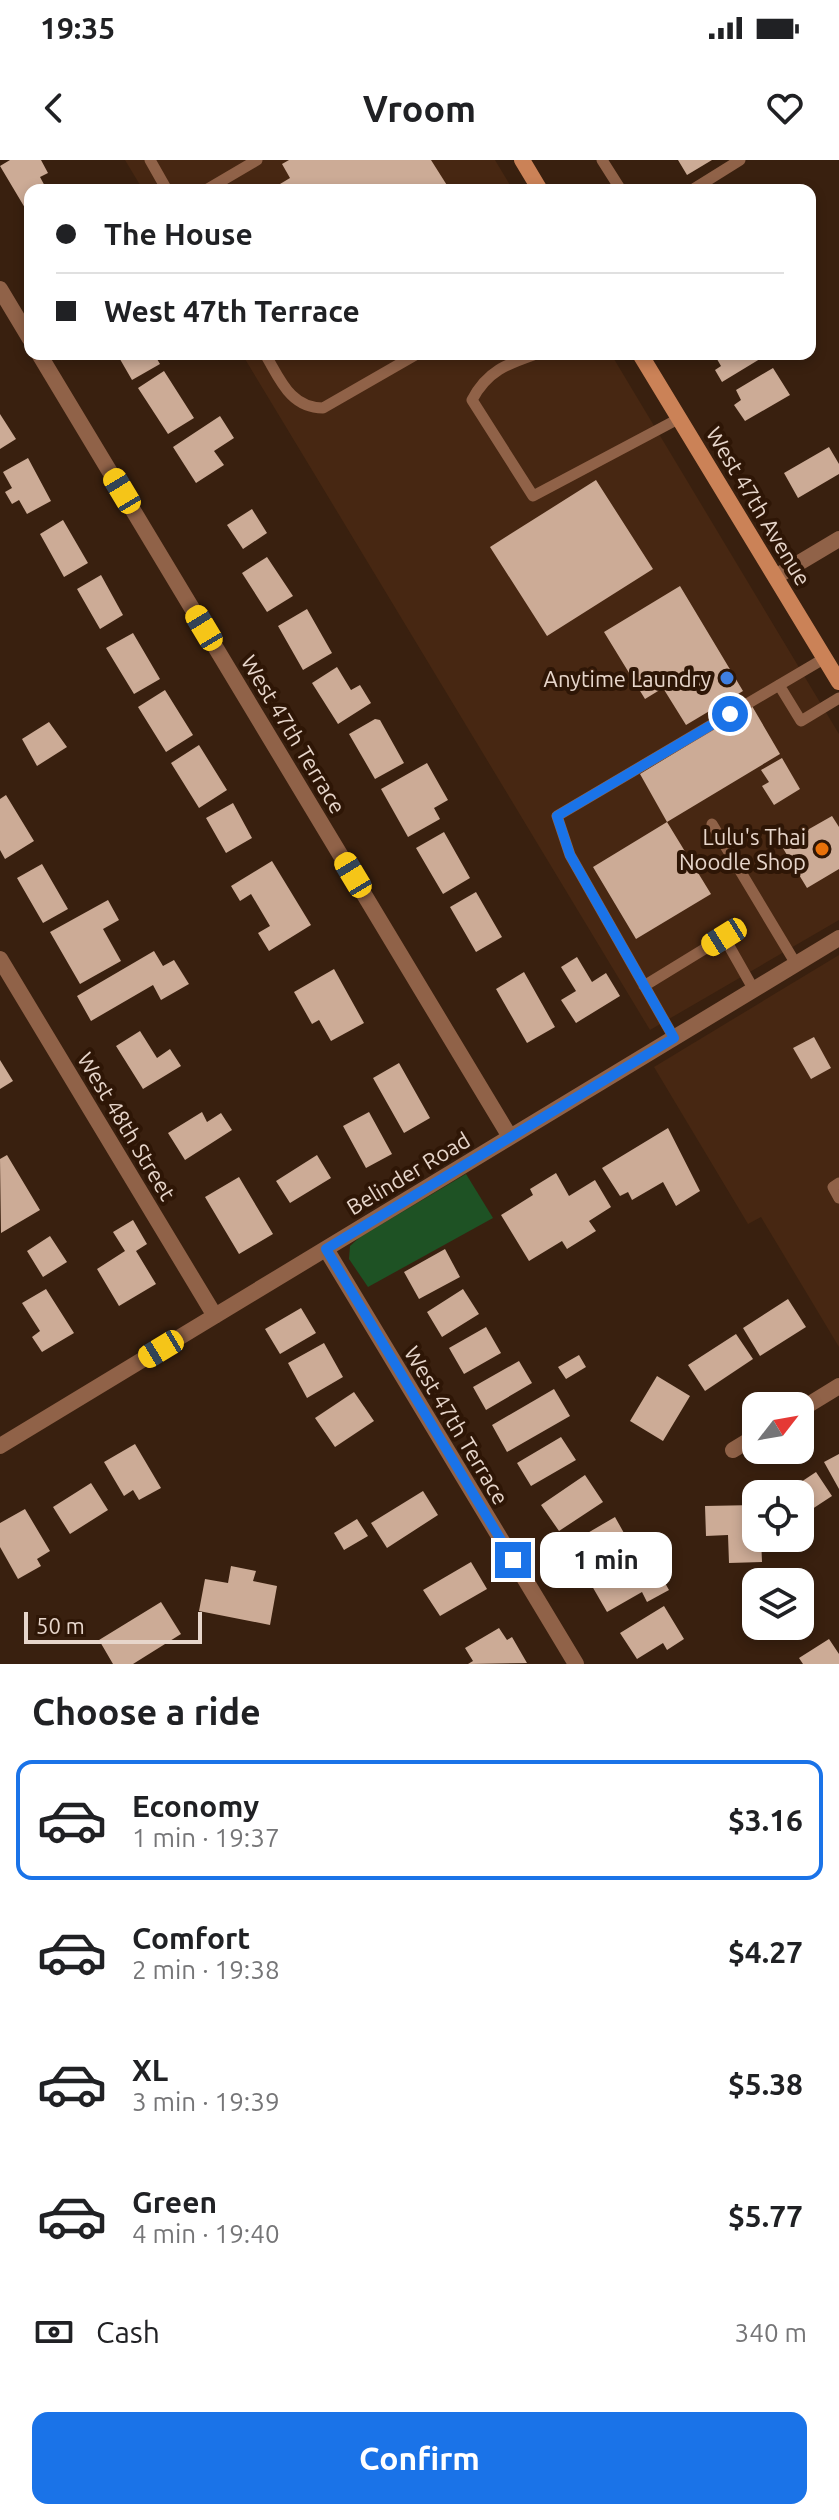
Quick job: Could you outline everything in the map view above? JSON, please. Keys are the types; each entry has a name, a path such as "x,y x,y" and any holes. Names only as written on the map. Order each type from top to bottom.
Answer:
{"street":[{"path":"522,160 536,184"},
{"path":"0,289 24,329"},
{"name":"West 47th Terrace","path":"43,360 510,1137"},
{"name":"West 47th Avenue","path":"644,360 839,682"},
{"path":"777,576 839,539"},
{"name":"Belinder Road","path":"0,1446 839,938"},
{"name":"West 48th Street","path":"0,959 215,1316"},
{"name":"West 47th Terrace","path":"326,1249 576,1664"},
{"path":"814,1401 839,1386"},
{"path":"733,1450 742,1445"}],"lane":[{"path":"150,160 164,184"},
{"path":"216,184 257,160"},
{"path":"602,160 617,184"},
{"path":"702,184 740,160"},
{"path":"269,360 291,397 309,408 323,408 407,360"},
{"path":"517,360 505,364 483,379 472,400 533,496 680,418"},
{"path":"674,1038 570,855 557,816 825,658"},
{"path":"779,685 801,721 839,698"},
{"path":"712,824 796,964"},
{"path":"644,986 724,937 754,990"},
{"path":"839,1183 833,1187 839,1198"}],"shaded area":[{"path":"125,160 495,160 509,184 139,184"},
{"path":"246,360 615,360 839,734 839,920 650,1030"},
{"path":"839,955 839,1347 761,1217 748,1224 654,1067"}],"green space":[{"path":"466,1174 493,1218 368,1287 349,1259 350,1246"}],"building":[{"path":"10,160 41,160 48,173 40,177 44,184 24,184 24,206 0,166"},
{"path":"289,160 431,160 446,184 280,184 290,178 282,164"},
{"path":"678,160 712,160 687,175"},
{"path":"120,360 158,360 160,364 132,380"},
{"path":"718,360 758,360 722,382 715,370 721,366"},
{"path":"773,368 790,395 745,421 734,405 741,400 736,390"},
{"path":"164,371 194,418 168,434 138,388"},
{"path":"0,414 16,439 0,449"},
{"path":"220,416 234,438 214,451 224,465 196,483 173,447"},
{"path":"829,447 839,464 839,474 798,498 784,473"},
{"path":"28,458 51,501 27,514 19,500 12,504 5,492 12,488 3,472"},
{"path":"596,480 653,569 547,636 490,547"},
{"path":"252,509 267,533 243,549 227,525"},
{"path":"63,520 88,563 64,577 40,534"},
{"path":"267,557 293,596 267,612 242,573"},
{"path":"101,575 123,615 100,629 77,589"},
{"path":"680,586 743,691 686,725 663,688 645,699 604,632"},
{"path":"307,609 332,653 303,670 278,626"},
{"path":"133,633 160,679 134,694 106,648"},
{"path":"337,667 351,690 360,685 371,703 338,724 312,683"},
{"path":"165,690 193,735 166,752 138,707"},
{"path":"752,706 780,754 667,822 640,774"},
{"path":"375,719 380,720 404,763 375,779 349,734"},
{"path":"49,722 67,747 37,766 22,739"},
{"path":"199,745 227,790 199,808 171,763"},
{"path":"782,758 800,789 774,805 762,786 769,782 761,770"},
{"path":"427,763 448,800 434,808 440,819 408,837 381,789"},
{"path":"6,795 34,841 5,859 0,850 0,799"},
{"path":"233,803 252,838 226,853 206,818"},
{"path":"832,816 839,827 839,869 807,888 781,845"},
{"path":"667,822 711,894 636,939 593,867"},
{"path":"444,832 470,878 443,894 416,848"},
{"path":"272,861 311,925 269,951 258,933 270,926 251,894 240,901 231,886"},
{"path":"42,864 68,909 43,923 17,878"},
{"path":"476,892 502,937 476,952 450,907"},
{"path":"108,900 119,920 103,929 121,961 80,984 50,932"},
{"path":"154,951 163,966 174,960 189,984 161,1000 153,985 91,1021 77,996"},
{"path":"577,957 592,982 606,973 620,996 576,1023 561,1000 576,991 561,967"},
{"path":"334,969 364,1023 331,1041 319,1020 312,1024 294,992"},
{"path":"524,972 555,1027 527,1043 496,989"},
{"path":"140,1031 157,1058 170,1049 181,1066 143,1089 116,1046"},
{"path":"814,1037 831,1068 811,1079 793,1048"},
{"path":"0,1060 13,1081 0,1089"},
{"path":"399,1063 430,1118 404,1133 373,1078"},
{"path":"202,1112 207,1122 221,1113 232,1130 185,1160 168,1133"},
{"path":"369,1112 392,1154 366,1168 343,1126"},
{"path":"668,1128 700,1191 676,1206 663,1182 632,1200 628,1192 620,1196 602,1168"},
{"path":"7,1155 40,1210 1,1233 0,1159"},
{"path":"317,1155 331,1178 290,1203 276,1181"},
{"path":"556,1173 569,1196 595,1180 611,1207 589,1221 596,1231 567,1249 562,1241 529,1261 501,1215 533,1195 530,1189"},
{"path":"239,1177 273,1234 239,1254 205,1197"},
{"path":"133,1220 147,1244 136,1251 156,1284 119,1306 97,1269 125,1251 113,1232"},
{"path":"50,1236 67,1262 43,1277 27,1251"},
{"path":"445,1249 460,1277 419,1299 404,1272"},
{"path":"46,1289 74,1333 42,1352 32,1337 40,1331 22,1303"},
{"path":"463,1289 479,1314 442,1337 427,1312"},
{"path":"788,1299 806,1327 760,1356 743,1328"},
{"path":"301,1308 316,1333 280,1354 265,1329"},
{"path":"486,1327 501,1353 464,1374 449,1348"},
{"path":"736,1334 753,1359 705,1391 688,1365"},
{"path":"324,1343 343,1377 307,1398 288,1363"},
{"path":"579,1355 586,1367 566,1379 558,1367"},
{"path":"519,1361 532,1383 486,1410 473,1387"},
{"path":"657,1376 690,1396 663,1441 630,1421"},
{"path":"554,1389 570,1416 507,1452 492,1425"},
{"path":"354,1392 374,1421 335,1447 315,1418"},
{"path":"561,1437 576,1460 531,1486 517,1463"},
{"path":"135,1444 161,1488 139,1500 133,1490 124,1496 104,1462"},
{"path":"839,1454 839,1489 824,1462"},
{"path":"816,1472 832,1496 814,1508 814,1480 804,1480"},
{"path":"585,1475 603,1502 559,1531 541,1505"},
{"path":"91,1483 108,1510 70,1534 53,1507"},
{"path":"423,1491 438,1515 387,1548 371,1523"},
{"path":"742,1505 742,1552 762,1552 762,1562 729,1563 728,1535 706,1536 705,1506"},
{"path":"25,1509 50,1551 37,1559 41,1566 18,1579 0,1547 0,1523"},
{"path":"615,1517 629,1542 582,1570 567,1545"},
{"path":"357,1519 368,1536 344,1550 334,1533"},
{"path":"649,1555 669,1590 647,1602 642,1592 607,1612 592,1586"},
{"path":"471,1562 487,1589 440,1616 423,1590"},
{"path":"231,1566 256,1571 253,1581 277,1586 270,1625 199,1611 205,1579 228,1583"},
{"path":"161,1602 181,1634 133,1664 113,1664 99,1640"},
{"path":"664,1606 684,1639 667,1650 663,1643 637,1659 620,1633"},
{"path":"499,1628 507,1640 512,1637 527,1663 468,1664 473,1661 465,1648"},
{"path":"829,1639 839,1654 839,1664 803,1664 799,1658"}],"place":[{"name":"Anytime Laundry","path":"727,678"},
{"name":"Lulu's Thai Noodle Shop","path":"822,849"}],"route":[{"path":"513,1560 326,1249 674,1038 570,855 557,816 730,714"}]}
